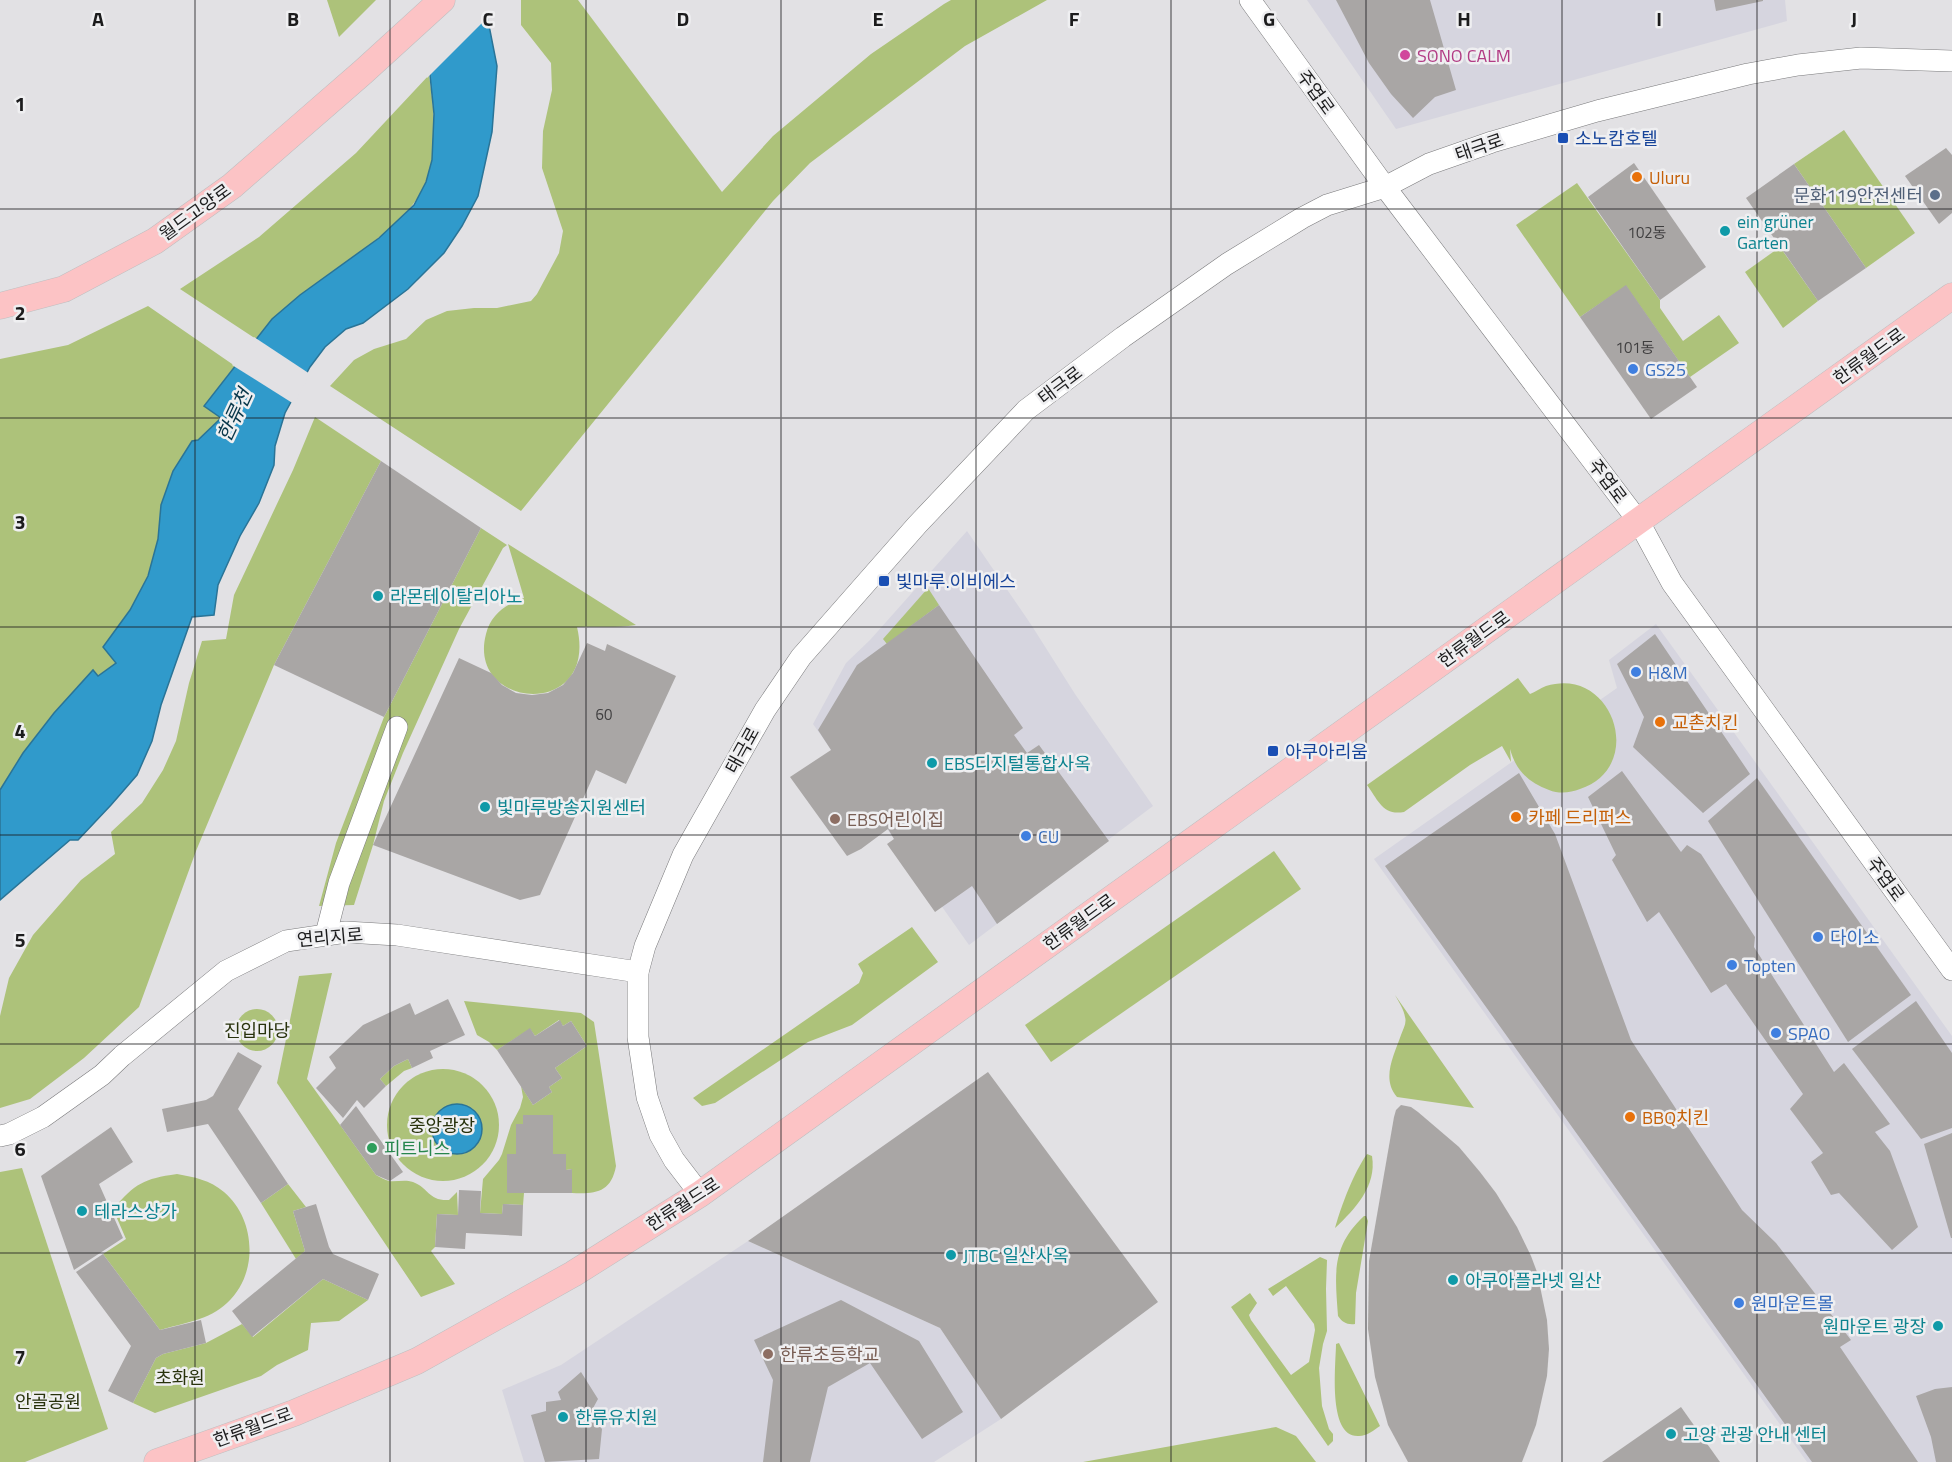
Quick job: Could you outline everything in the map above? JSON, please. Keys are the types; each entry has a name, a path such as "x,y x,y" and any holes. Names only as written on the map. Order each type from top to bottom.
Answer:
{"main road":[{"name":"월드고양로","path":"0,306 63,289 155,241 232,186 442,0"},
{"name":"한류월드로","path":"157,1462 294,1413 417,1361 573,1274 700,1194 1952,296"}],"street":[{"name":"주엽로","path":"1250,0 1385,187 1639,522 1672,583 1952,970"},
{"name":"태극로","path":"700,1194 674,1160 660,1135 647,1097 638,1037 638,972 645,946 683,855 765,710 801,657 939,500 1026,410 1227,264 1327,205 1385,187 1429,164 1492,142 1597,111 1748,74 1798,65 1862,58 1952,60"},
{"path":"326,934 339,883 397,727"},
{"name":"연리지로","path":"4,1135 43,1118 102,1075 226,971 286,941 326,934 397,935 638,972"}],"shaded area":[{"path":"1307,0 1785,0 1787,21 1396,129"},
{"name":"EBS디지털통합사옥","path":"967,531 1075,694 1153,806 969,945 813,724 846,663 870,640"},
{"path":"1656,624 1952,1036 1952,1462 1807,1462 1374,859 1617,688 1609,660"},
{"name":"한류초등학교","path":"748,1241 940,1328 1001,1419 934,1462 524,1462 502,1390 561,1365"}],"green space":[{"path":"327,0 376,0 339,37"},
{"path":"521,0 578,0 722,192 773,136 871,54 944,4 951,0 1047,0 965,46 810,163 773,201 521,511 330,386 354,360 374,349 406,339 426,320 447,311 497,308 531,301 559,253 563,231 542,168 543,131 552,90 551,63 521,25"},
{"path":"429,75 434,130 430,171 415,201 375,240 287,307 256,339 180,289 259,237 356,153"},
{"path":"1844,130 1915,233 1866,268 1794,164"},
{"path":"1577,183 1660,300 1660,308 1683,341 1719,315 1739,343 1690,377 1626,286 1580,317 1516,225"},
{"path":"1780,247 1818,301 1783,328 1745,272"},
{"path":"148,306 235,366 204,406 222,418 198,440 192,441 173,471 161,505 158,539 148,576 130,610 103,647 116,663 98,676 93,671 54,713 23,753 0,790 0,359 68,345"},
{"path":"315,417 381,461 274,665 196,851 139,1007 84,1058 30,1099 0,1108 0,1016 9,978 33,935 81,880 115,854 111,832 142,803 163,770 176,741 189,683 202,641 226,639 234,595 293,470"},
{"path":"481,528 507,545 503,548 459,629 403,753 384,801 354,905 319,906 336,843 384,717"},
{"path":"508,544 636,625 577,627 579,657 569,678 553,690 532,694 512,690 495,678 485,659 486,634 495,615 511,603 524,598"},
{"path":"928,588 939,605 887,644 883,639"},
{"path":"1518,678 1530,694 1546,686 1569,683 1589,690 1604,704 1613,721 1616,741 1612,761 1601,777 1580,789 1564,792 1553,791 1529,780 1516,764 1510,749 1511,762 1502,746 1470,765 1404,812 1391,812 1382,806 1367,785"},
{"path":"1274,851 1301,889 1051,1062 1025,1025"},
{"path":"912,927 938,962 852,1025 808,1042 715,1103 702,1106 693,1098 859,983 863,973 858,964"},
{"path":"332,973 307,1079 376,1175 389,1181 413,1182 442,1200 449,1200 457,1192 458,1215 437,1214 435,1247 431,1251 455,1284 421,1297 277,1083 299,976"},
{"path":"1395,995 1474,1108 1397,1097 1392,1090 1390,1067 1405,1019"},
{"path":"464,1001 581,1013 594,1022 616,1166 614,1175 606,1187 595,1192 572,1193 572,1169 566,1170 566,1154 553,1154 553,1115 523,1115 523,1124 516,1124 516,1154 507,1154 507,1193 524,1193 523,1205 503,1204 502,1214 480,1213 483,1179 502,1154 511,1125 520,1108 523,1097 521,1086 533,1105 552,1092 549,1087 562,1078 555,1068 587,1046 571,1021 563,1026 559,1020 535,1036 530,1029 497,1050 477,1035"},
{"name":"진입마당","path":"257,1009 265,1010 272,1015 277,1022 277,1038 272,1045 265,1050 257,1051 249,1050 242,1045 237,1038 236,1030 237,1022 242,1015 249,1010"},
{"path":"408,1059 412,1068 404,1071 386,1086 380,1079 394,1066"},
{"name":"중앙광장","path":"443,1069 464,1074 482,1086 494,1104 499,1125 494,1146 482,1164 464,1176 443,1181 422,1176 404,1164 392,1146 387,1125 392,1104 404,1086 422,1074"},
{"path":"1367,1154 1372,1156 1373,1167 1368,1187 1357,1205 1335,1228 1348,1189"},
{"name":"안골공원","path":"22,1168 108,1429 25,1462 0,1462 0,1172"},
{"path":"177,1174 213,1185 235,1203 247,1231 250,1247 249,1262 245,1277 237,1291 220,1309 196,1320 160,1330 103,1254 126,1239 113,1209 121,1200 134,1188 148,1180"},
{"path":"288,1184 306,1207 293,1211 305,1251 296,1259 261,1203"},
{"path":"1364,1216 1368,1221 1356,1293 1355,1324 1350,1324 1338,1316 1336,1274 1340,1250 1353,1227"},
{"path":"1320,1257 1327,1260 1327,1331 1319,1368 1322,1406 1329,1429 1333,1434 1333,1441 1328,1446 1231,1307 1250,1293 1257,1303 1249,1315 1251,1320 1291,1375 1309,1362 1314,1324 1286,1286 1273,1296 1268,1289"},
{"name":"초화원","path":"323,1279 368,1300 339,1321 311,1323 308,1350 277,1365 261,1376 155,1413 133,1403 156,1358 163,1354 206,1343 242,1324 253,1337"},
{"path":"1339,1343 1380,1426 1365,1435 1349,1433 1342,1425 1338,1413 1335,1367 1336,1344"},
{"path":"1276,1427 1296,1436 1316,1462 1083,1462"}],"water":[{"name":"한류천","path":"403,0 484,0 497,66 492,132 478,196 444,253 408,289 363,323 346,329 325,347 310,367 285,413 275,446 274,465 259,503 240,536 218,585 214,615 192,617 161,705 152,741 137,775 78,840 70,840 0,900 0,790 23,753 54,713 93,670 98,676 116,663 103,647 130,610 148,576 158,539 161,505 173,471 192,441 198,440 221,418 204,406 272,319 300,295 379,238 414,205 426,182 432,160 434,114 430,75"},
{"path":"457,1104 466,1106 477,1115 482,1129 480,1138 471,1149 457,1154 448,1152 437,1143 432,1129 434,1120 443,1109"}],"pier":[{"path":"400,0 487,0 491,14 427,78"},
{"path":"254,337 310,374 294,404 232,365"}],"building":[{"name":"SONO CALM","path":"1336,0 1430,0 1456,90 1435,97 1413,118 1391,94 1369,63"},
{"path":"1714,0 1763,0 1763,1 1716,11"},
{"name":"문화119안전센터","path":"1946,148 1952,155 1952,213 1939,224 1905,176"},
{"path":"1634,163 1706,267 1660,300 1588,197"},
{"path":"1794,164 1866,268 1818,301 1746,198"},
{"path":"1626,285 1697,387 1651,419 1580,317"},
{"name":"라몬테이탈리아노","path":"381,461 481,528 384,717 274,665"},
{"name":"EBS디지털통합사옥","path":"939,605 1023,728 1014,735 1027,753 1039,745 1109,841 997,924 972,886 935,912 887,844 894,839 888,829 861,849 847,856 790,777 831,750 818,730 857,665"},
{"path":"1655,634 1750,774 1703,813 1633,747 1644,717 1617,664"},
{"name":"빛마루방송지원센터","path":"587,643 605,651 607,644 676,676 626,784 596,770 540,895 520,900 373,845 459,658 491,673 502,685 516,693 532,695 548,693 563,685 573,673"},
{"path":"1622,771 1681,852 1687,845 1701,854 1755,937 1754,947 1834,1072 1844,1063 1890,1124 1875,1132 1890,1151 1918,1227 1892,1250 1839,1193 1831,1195 1811,1162 1823,1153 1790,1109 1803,1094 1726,984 1711,993 1659,912 1647,922 1612,860 1616,855 1588,797"},
{"path":"1519,773 1555,834 1631,1040 1742,1210 1776,1243 1851,1340 1840,1347 1918,1462 1812,1462 1385,866"},
{"path":"1757,778 1911,995 1848,1042 1708,821"},
{"path":"448,999 465,1035 430,1051 433,1058 412,1068 408,1059 394,1066 380,1079 386,1086 364,1108 357,1100 343,1118 316,1088 336,1068 329,1057 363,1025 410,1003 415,1015"},
{"path":"1916,1001 1952,1053 1952,1128 1921,1139 1852,1049"},
{"path":"560,1020 563,1026 571,1021 587,1046 555,1068 562,1078 549,1087 552,1092 533,1105 497,1050 530,1028 535,1036"},
{"path":"238,1052 262,1066 238,1109 288,1184 261,1203 208,1124 167,1132 162,1109 206,1100 213,1096"},
{"name":"JTBC 일산사옥","path":"988,1072 1158,1302 1001,1419 940,1328 748,1241"},
{"name":"아쿠아플라넷 일산","path":"1401,1105 1411,1107 1418,1112 1459,1147 1480,1172 1517,1227 1537,1272 1547,1320 1549,1349 1547,1376 1536,1425 1522,1462 1408,1462 1388,1425 1375,1377 1368,1329 1369,1261 1394,1117"},
{"name":"피트니스","path":"356,1106 403,1172 390,1181 376,1175 340,1125"},
{"path":"523,1115 553,1115 553,1154 566,1154 566,1170 572,1169 572,1193 507,1193 507,1154 516,1154 516,1124 523,1124"},
{"name":"테라스상가","path":"111,1127 133,1162 99,1184 123,1238 74,1270 41,1176"},
{"path":"1952,1133 1952,1238 1951,1238 1924,1144"},
{"path":"459,1190 481,1191 480,1213 502,1214 503,1204 523,1205 522,1236 466,1233 465,1249 435,1247 437,1214 458,1215"},
{"path":"316,1204 333,1254 379,1274 368,1300 323,1279 252,1337 232,1311 305,1251 293,1211"},
{"path":"103,1254 160,1330 201,1320 206,1343 163,1354 156,1358 133,1403 108,1391 131,1346 76,1272"},
{"path":"841,1300 919,1341 963,1412 922,1439 870,1363 828,1387 810,1462 763,1462 773,1380 754,1340"},
{"name":"한류유치원","path":"581,1372 598,1399 592,1410 594,1419 602,1429 599,1459 545,1462 531,1415 546,1411 546,1402 561,1400 558,1392"},
{"path":"1952,1387 1952,1462 1936,1462 1931,1437 1916,1396 1935,1389"},
{"name":"고양 관광 안내 센터","path":"1681,1407 1720,1462 1602,1462"}],"place":[{"name":"SONO CALM","path":"1405,55"},
{"name":"소노캄호텔","path":"1563,138"},
{"name":"Uluru","path":"1637,177"},
{"name":"문화119안전센터","path":"1935,195"},
{"name":"ein grüner Garten","path":"1725,231"},
{"name":"GS25","path":"1633,369"},
{"name":"빛마루.이비에스","path":"884,581"},
{"name":"라몬테이탈리아노","path":"378,596"},
{"name":"H&M","path":"1636,672"},
{"name":"교촌치킨","path":"1660,722"},
{"name":"아쿠아리움","path":"1273,751"},
{"name":"EBS디지털통합사옥","path":"932,763"},
{"name":"빛마루방송지원센터","path":"485,807"},
{"name":"카페 드리퍼스","path":"1516,817"},
{"name":"EBS어린이집","path":"835,819"},
{"name":"CU","path":"1026,836"},
{"name":"다이소","path":"1818,937"},
{"name":"Topten","path":"1732,965"},
{"name":"SPAO","path":"1776,1033"},
{"name":"BBQ치킨","path":"1630,1117"},
{"name":"피트니스","path":"372,1148"},
{"name":"테라스상가","path":"82,1211"},
{"name":"JTBC 일산사옥","path":"951,1255"},
{"name":"아쿠아플라넷 일산","path":"1453,1280"},
{"name":"원마운트몰","path":"1739,1303"},
{"name":"원마운트 광장","path":"1938,1326"},
{"name":"한류초등학교","path":"768,1354"},
{"name":"한류유치원","path":"563,1417"},
{"name":"고양 관광 안내 센터","path":"1671,1434"}]}
